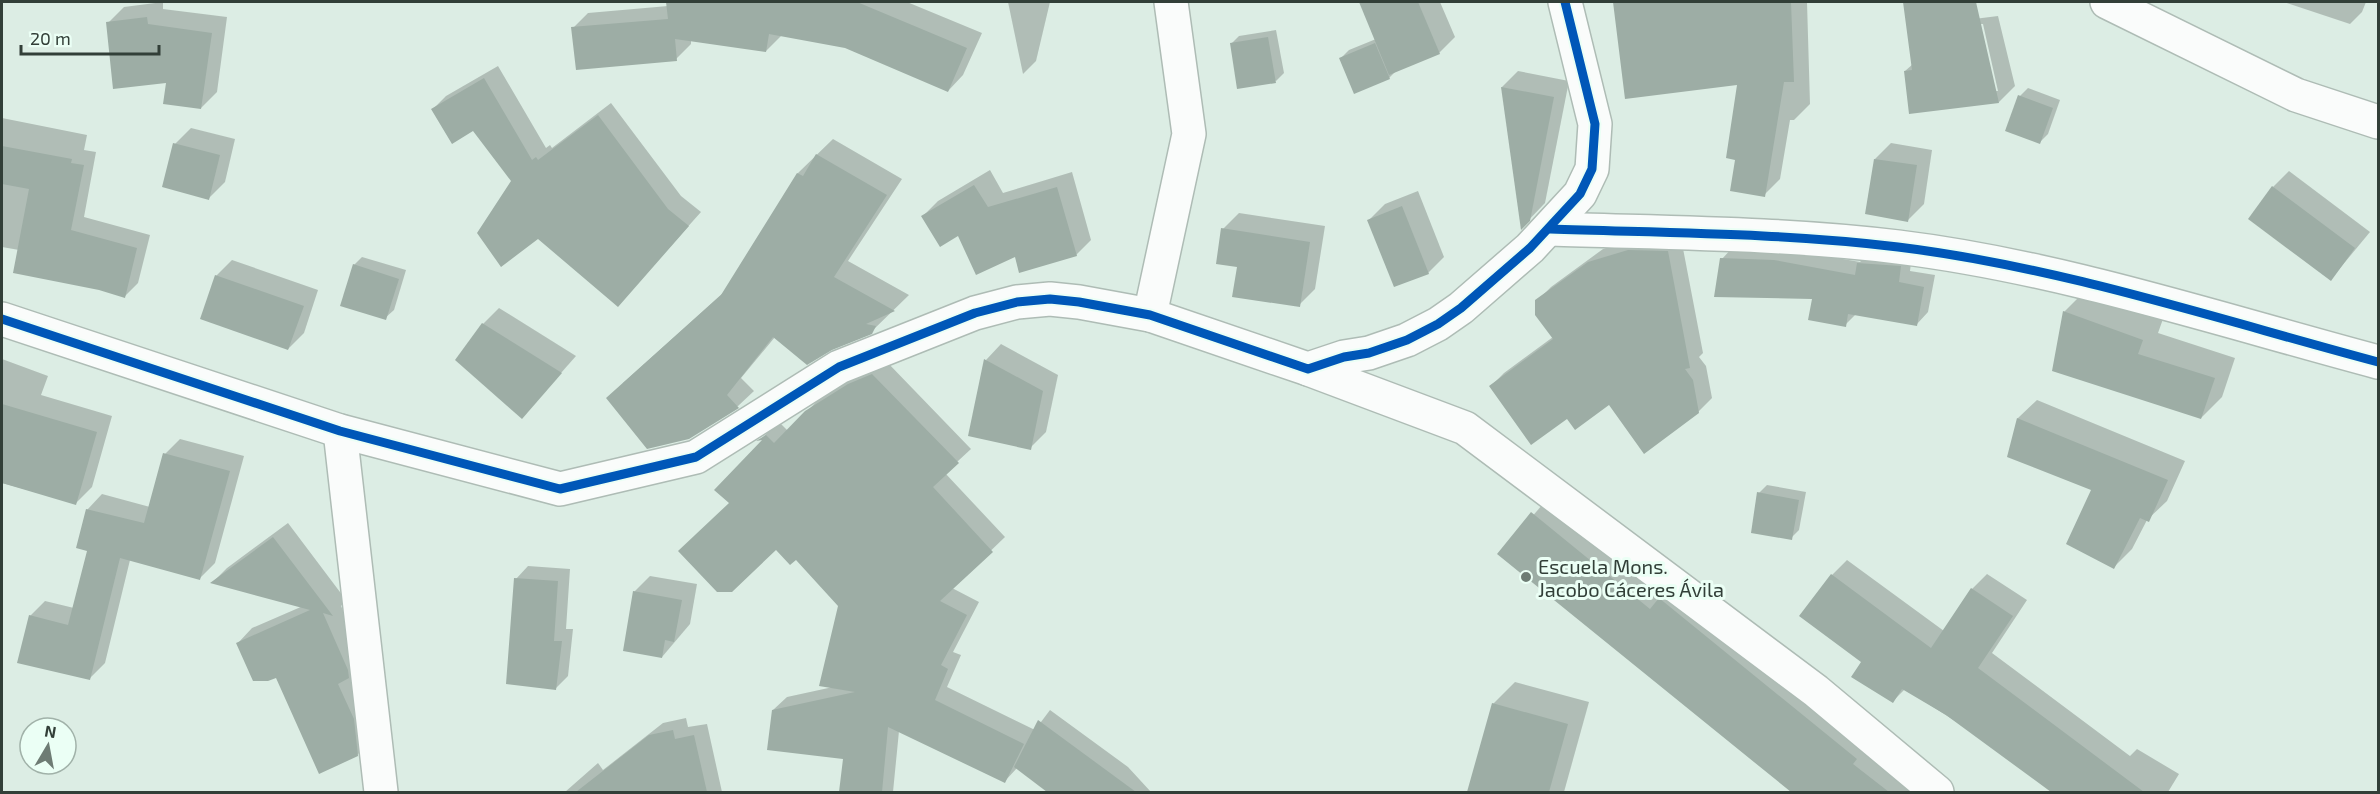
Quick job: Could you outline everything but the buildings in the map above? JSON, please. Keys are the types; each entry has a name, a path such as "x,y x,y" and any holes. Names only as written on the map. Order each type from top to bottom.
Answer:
{"street":[{"path":"1150,315 1189,134 1171,2"},
{"path":"1308,369 1407,340 1437,324 1461,308 1550,229 1580,194 1592,169 1595,124 1565,2"},
{"path":"2107,2 2296,95 2379,122"},
{"path":"1550,229 1751,236 1898,247 2071,279 2379,362"},
{"path":"2,319 340,431 560,489 696,457 839,367 975,313 1017,302 1050,299 1150,315 1308,369 1465,428 1816,691 1937,792"},
{"path":"340,431 381,792"}],"cycle path":[{"path":"2,319 340,431 560,489 696,457 839,367 975,313 1017,302 1050,299 1150,315 1308,369 1407,340 1438,324 1461,308 1530,248 1580,194 1592,169 1595,124 1565,2"},
{"path":"1550,229 1811,239 1855,242 1959,256 2140,296 2378,362"}],"place":[{"name":"Escuela Mons. Jacobo Cáceres Ávila","path":"1526,577"}]}
